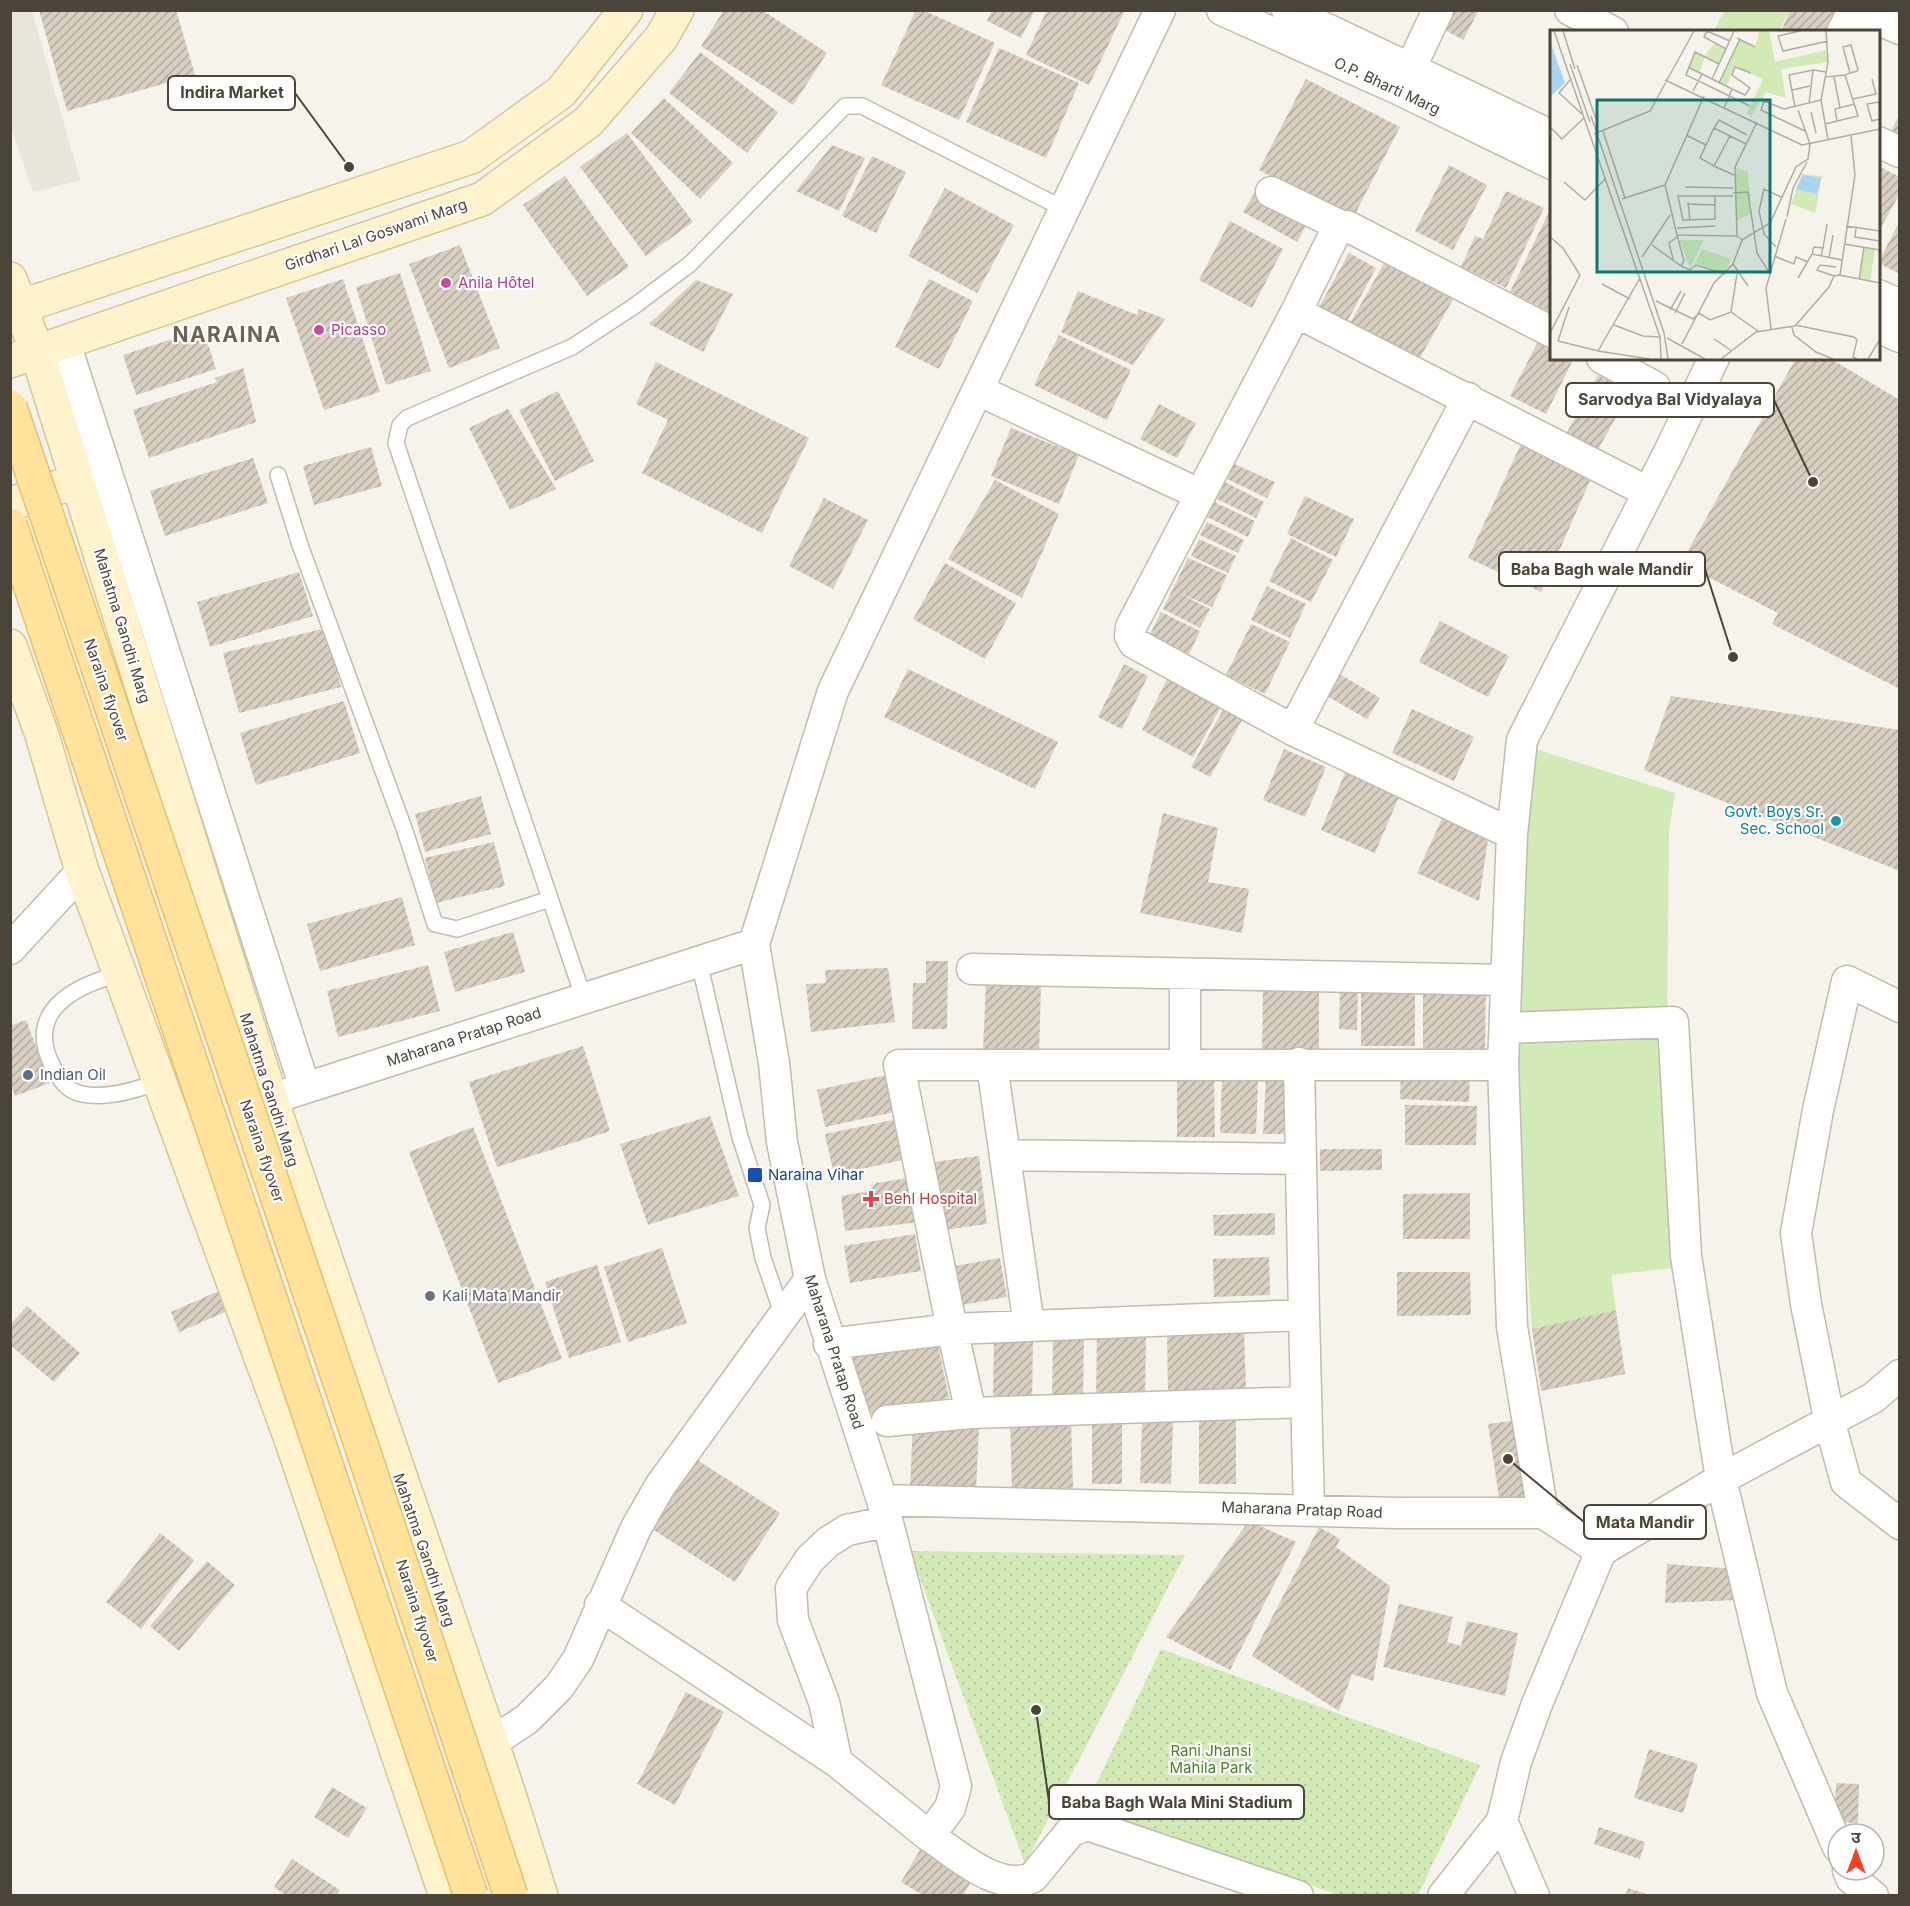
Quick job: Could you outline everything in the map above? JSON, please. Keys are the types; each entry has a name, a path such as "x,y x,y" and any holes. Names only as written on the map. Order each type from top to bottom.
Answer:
{"main road":[{"path":"14,298 471,156 561,92 626,10"},
{"name":"Girdhari Lal Goswami Marg","path":"38,352 482,199 588,122 661,38 677,10"},
{"name":"Mahatma Gandhi Marg","path":"14,298 38,352 271,1099 491,1743 540,1896"},
{"name":"Naraina flyover","path":"10,406 361,1443 511,1896"},
{"path":"10,505 49,489 78,484"},
{"path":"10,525 471,1896"},
{"path":"10,646 42,735 82,871 291,1439 446,1896"},
{"path":"291,1439 319,1422 375,1404"}],"street":[{"path":"754,944 834,691 980,392 1160,10"},
{"name":"O.P. Bharti Marg","path":"1221,10 1550,136"},
{"name":"O.P. Bharti Marg","path":"1287,10 1550,163"},
{"path":"1405,80 1438,10"},
{"path":"1570,10 1609,30"},
{"path":"1851,22 1899,29"},
{"path":"1880,143 1899,152"},
{"path":"1271,192 1341,226 1355,229 1550,331"},
{"path":"1341,226 1337,229 1131,627 1130,636 1139,647 1293,730 1512,834"},
{"path":"1880,296 1899,305"},
{"path":"1296,312 1648,492"},
{"path":"1880,328 1899,337"},
{"path":"38,352 305,1088"},
{"path":"1606,360 1655,387"},
{"path":"1601,1551 1543,1513 1512,1327 1503,1065 1512,834 1522,740 1713,360"},
{"path":"980,392 1199,495"},
{"path":"1293,730 1468,398"},
{"path":"10,950 82,871"},
{"name":"Maharana Pratap Road","path":"271,1099 754,944 774,1063 782,1142 810,1279 884,1511 1309,1509 1397,1513 1543,1513"},
{"path":"972,969 1506,980"},
{"path":"1185,974 1185,1064"},
{"path":"1899,1007 1847,981 1818,1110 1796,1233 1806,1304 1830,1423 1846,1482 1899,1524"},
{"path":"1505,1028 1673,1022 1686,1256 1720,1479 1773,1693 1827,1822"},
{"path":"1299,1063 1309,1509"},
{"path":"971,1413 899,1065 1299,1063 1503,1065"},
{"path":"992,1065 1029,1326"},
{"path":"1005,1155 1301,1159"},
{"path":"491,1743 527,1719 559,1687 578,1659 636,1528 660,1486 810,1279"},
{"path":"829,1344 952,1329 1304,1315"},
{"path":"1443,1896 1502,1821 1516,1762 1537,1704 1601,1551 1720,1479 1830,1423 1873,1398 1899,1375"},
{"path":"887,1421 971,1413 1305,1402"},
{"path":"837,1762 824,1701 793,1620 791,1588 810,1559 828,1542 884,1511 956,1785 950,1808 929,1836"},
{"path":"600,1605 837,1762 929,1836 994,1877 1009,1882 1025,1881 1033,1877 1071,1831 1088,1825 1298,1896"},
{"path":"1502,1821 1534,1896"},
{"path":"1856,1882 1873,1896"}],"lane":[{"path":"584,999 396,443 400,425 407,418 572,347 633,308 690,264 845,106 862,106 1066,210"},
{"path":"278,475 300,545 401,820 435,924 457,929 550,899"},
{"path":"699,962 740,1137 762,1205 757,1228 763,1258 783,1316"},
{"path":"120,974 79,989 57,1005 45,1020 43,1038 50,1062 61,1084 82,1094 112,1094 160,1081"}],"shaded area":[{"path":"10,11 32,11 80,180 33,192 11,127"}],"green space":[{"path":"1724,10 1789,11 1780,30 1714,30"},
{"path":"1532,748 1675,793 1669,831 1667,1032 1699,1265 1611,1275 1616,1310 1532,1329 1512,1061"},
{"path":"910,1551 1185,1555 1025,1864"},
{"name":"Rani Jhansi Mahila Park","path":"1161,1649 1480,1765 1418,1895 1339,1895 1085,1807"}],"building":[{"path":"39,10 176,10 195,75 67,111"},
{"path":"724,10 762,10 827,53 793,105 701,46"},
{"path":"916,10 923,10 995,43 959,120 881,85"},
{"path":"992,10 1035,10 1021,38 987,21"},
{"path":"1047,10 1125,10 1089,85 1026,55"},
{"path":"1444,10 1479,10 1463,40 1436,25"},
{"path":"1790,10 1838,10 1833,30 1782,30"},
{"path":"999,48 1079,83 1046,158 966,122"},
{"path":"700,52 778,112 747,153 669,93"},
{"path":"1306,79 1400,127 1353,218 1259,170"},
{"path":"664,98 733,163 700,199 631,133"},
{"path":"1900,114 1900,138 1890,133"},
{"path":"627,133 693,222 646,256 580,167"},
{"path":"832,145 865,158 839,211 796,191"},
{"path":"872,156 906,172 876,233 842,216"},
{"path":"1449,165 1487,185 1453,250 1415,231"},
{"path":"1880,167 1900,177 1900,193 1880,229"},
{"path":"565,176 629,267 587,296 523,205"},
{"path":"945,188 1014,225 977,293 908,256"},
{"path":"1257,189 1310,219 1297,242 1243,212"},
{"path":"1506,191 1544,208 1506,288 1461,267 1475,236 1483,239"},
{"path":"1550,210 1550,312 1510,292"},
{"path":"1230,221 1283,249 1252,308 1199,280"},
{"path":"1900,221 1900,274 1880,264 1880,259"},
{"path":"460,245 500,348 449,368 409,264"},
{"path":"1391,251 1459,289 1417,363 1349,325"},
{"path":"1349,253 1376,268 1342,331 1314,316"},
{"path":"400,273 431,371 386,385 356,287"},
{"path":"343,279 380,392 324,410 286,298"},
{"path":"929,279 973,301 939,369 895,347"},
{"path":"696,280 733,294 703,352 649,324"},
{"path":"1078,291 1137,315 1139,309 1165,319 1133,365 1061,332"},
{"path":"203,329 216,369 136,395 123,355"},
{"path":"1543,332 1550,335 1550,360 1573,360 1546,414 1510,396"},
{"path":"1059,335 1131,370 1107,420 1034,385"},
{"path":"1795,360 1832,360 1900,400 1900,689 1772,624 1778,613 1681,563"},
{"path":"656,362 809,438 762,533 642,473 668,420 636,404"},
{"path":"243,368 256,422 149,458 133,410 217,382 215,378"},
{"path":"1598,375 1630,392 1596,453 1565,436"},
{"path":"558,391 594,461 555,481 519,410"},
{"path":"1159,404 1196,423 1177,458 1140,439"},
{"path":"508,409 556,489 510,510 469,428"},
{"path":"1011,428 1079,455 1059,504 991,476"},
{"path":"1522,442 1592,476 1541,592 1468,558"},
{"path":"371,447 382,486 314,505 303,466"},
{"path":"253,458 268,503 165,536 150,491"},
{"path":"1234,464 1275,482 1267,498 1227,479"},
{"path":"995,480 1059,514 1022,598 948,559"},
{"path":"1225,482 1264,502 1256,518 1217,499"},
{"path":"1305,496 1354,519 1336,557 1287,534"},
{"path":"824,498 868,520 833,589 789,566"},
{"path":"1212,501 1255,521 1248,537 1205,516"},
{"path":"1207,522 1244,540 1238,553 1200,535"},
{"path":"1291,538 1333,560 1311,602 1269,581"},
{"path":"1199,539 1236,556 1228,573 1191,556"},
{"path":"1188,558 1227,575 1212,607 1179,593 1210,609 1200,628 1163,609"},
{"path":"945,563 1016,603 985,659 913,619"},
{"path":"299,572 313,616 210,647 197,602"},
{"path":"1267,586 1306,604 1290,638 1251,620"},
{"path":"1161,612 1200,631 1189,654 1150,634"},
{"path":"1440,621 1509,656 1488,697 1419,662"},
{"path":"1251,624 1290,642 1265,694 1226,675"},
{"path":"326,628 341,687 239,713 223,653"},
{"path":"1124,664 1148,676 1122,729 1098,717"},
{"path":"908,669 1058,742 1035,789 884,717"},
{"path":"1333,670 1380,698 1367,719 1320,692"},
{"path":"1170,673 1223,703 1193,757 1142,730"},
{"name":"Govt. Boys Sr. Sec. School","path":"1671,696 1900,730 1900,871 1644,770"},
{"path":"344,701 360,753 256,785 240,733"},
{"path":"1412,709 1474,737 1454,781 1392,753"},
{"path":"1223,710 1242,720 1210,777 1191,767"},
{"path":"1284,749 1326,767 1305,817 1263,800"},
{"path":"1347,768 1402,790 1375,853 1321,830"},
{"path":"481,796 491,834 425,852 415,814"},
{"path":"1446,810 1489,832 1479,901 1417,873"},
{"path":"1163,813 1218,828 1208,882 1249,889 1242,933 1140,913"},
{"path":"494,842 505,886 436,903 425,858"},
{"path":"402,897 415,945 320,971 307,924"},
{"path":"513,932 525,972 455,992 444,952"},
{"path":"926,961 948,961 947,1029 912,1029 913,983 926,983"},
{"path":"428,965 440,1011 338,1037 327,991"},
{"path":"888,968 895,1022 811,1032 806,984 826,983 825,970"},
{"path":"986,982 1041,984 1039,1053 983,1051"},
{"path":"1361,983 1415,983 1415,1046 1361,1046"},
{"path":"1340,985 1358,985 1357,1030 1339,1029"},
{"path":"1423,986 1486,986 1485,1051 1423,1050"},
{"path":"1263,988 1319,988 1319,1054 1262,1054"},
{"path":"26,1020 50,1083 15,1096 10,1083 10,1026"},
{"path":"583,1046 610,1131 497,1167 469,1082"},
{"path":"1401,1068 1470,1071 1469,1102 1400,1099"},
{"path":"891,1074 899,1111 825,1127 817,1090"},
{"path":"1177,1077 1214,1077 1215,1137 1177,1137"},
{"path":"1266,1077 1287,1077 1284,1134 1263,1134"},
{"path":"1222,1078 1258,1079 1256,1134 1220,1133"},
{"path":"1405,1105 1477,1106 1476,1145 1405,1145"},
{"path":"710,1116 739,1196 648,1225 620,1144"},
{"path":"898,1119 907,1159 834,1175 825,1134"},
{"path":"473,1127 562,1359 498,1383 409,1152"},
{"path":"1320,1149 1382,1149 1382,1170 1320,1171"},
{"path":"979,1156 987,1224 936,1231 927,1163"},
{"path":"915,1177 920,1222 845,1231 841,1196 870,1191 876,1183"},
{"path":"1470,1193 1470,1239 1403,1239 1403,1194"},
{"path":"1275,1213 1275,1235 1214,1236 1213,1215"},
{"path":"915,1234 921,1271 850,1283 844,1246"},
{"path":"662,1248 687,1323 628,1342 604,1267"},
{"path":"1269,1257 1270,1295 1214,1297 1213,1259"},
{"path":"1000,1258 1007,1297 956,1306 949,1267"},
{"path":"597,1265 621,1342 569,1358 545,1282"},
{"path":"1397,1272 1470,1272 1471,1315 1397,1316"},
{"path":"221,1290 230,1310 179,1332 171,1312"},
{"path":"27,1306 80,1353 54,1382 10,1345 10,1325"},
{"path":"1616,1310 1625,1374 1541,1391 1532,1329"},
{"path":"1244,1330 1246,1393 1168,1394 1167,1331"},
{"path":"1097,1335 1146,1336 1145,1396 1096,1395"},
{"path":"1053,1336 1084,1336 1083,1398 1052,1397"},
{"path":"937,1340 949,1398 864,1415 852,1357"},
{"path":"994,1340 1033,1341 1032,1400 993,1400"},
{"path":"1199,1415 1236,1415 1236,1484 1199,1484"},
{"path":"1071,1417 1073,1488 1012,1489 1010,1418"},
{"path":"1092,1419 1122,1420 1122,1484 1092,1484"},
{"path":"1518,1420 1529,1494 1500,1504 1488,1424"},
{"path":"1142,1421 1173,1422 1171,1484 1140,1483"},
{"path":"913,1424 979,1427 976,1491 910,1488"},
{"path":"697,1460 780,1513 735,1582 652,1529"},
{"path":"1249,1521 1296,1542 1230,1670 1166,1637"},
{"path":"1319,1527 1340,1539 1336,1547 1390,1586 1373,1681 1352,1674 1339,1711 1252,1656"},
{"path":"160,1533 194,1560 141,1629 106,1602"},
{"path":"207,1561 235,1585 179,1651 150,1626"},
{"path":"1667,1564 1736,1569 1736,1600 1665,1603"},
{"path":"1399,1604 1453,1617 1447,1642 1461,1646 1467,1621 1518,1633 1505,1696 1383,1667"},
{"path":"686,1692 724,1712 675,1805 637,1784"},
{"path":"1649,1749 1698,1764 1683,1813 1634,1798"},
{"path":"1836,1783 1859,1784 1858,1822 1834,1822"},
{"path":"332,1787 367,1808 348,1838 314,1817"},
{"path":"1599,1827 1645,1842 1640,1859 1594,1844"},
{"path":"920,1850 934,1859 936,1856 973,1878 963,1896 924,1896 901,1882"},
{"path":"292,1859 340,1890 336,1896 287,1896 274,1887"},
{"path":"1628,1888 1650,1895 1650,1896 1625,1896"}],"place":[{"name":"Indira Market","path":"349,167"},
{"name":"Anila Hôtel","path":"446,283"},
{"name":"Picasso","path":"319,330"},
{"name":"Sarvodya Bal Vidyalaya","path":"1813,482"},
{"name":"Baba Bagh wale Mandir","path":"1733,657"},
{"name":"Govt. Boys Sr. Sec. School","path":"1836,821"},
{"name":"Indian Oil","path":"28,1075"},
{"name":"Naraina Vihar","path":"755,1175"},
{"name":"Behl Hospital","path":"871,1199"},
{"name":"Kali Mata Mandir","path":"430,1296"},
{"name":"Mata Mandir","path":"1508,1459"},
{"name":"Baba Bagh Wala Mini Stadium","path":"1036,1710"}],"district":[{"name":"NARAINA","path":"227,335"}]}
